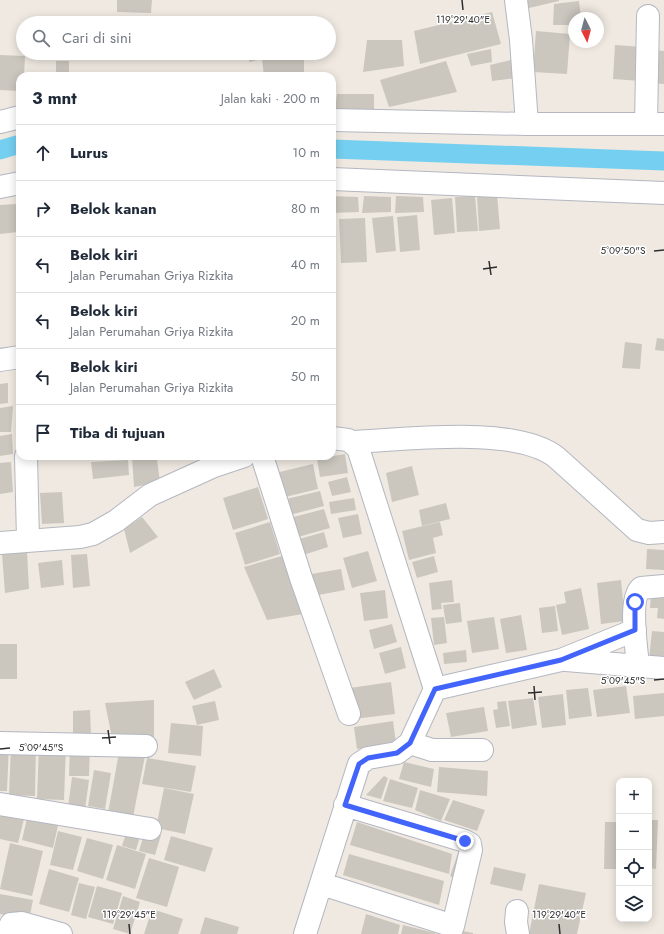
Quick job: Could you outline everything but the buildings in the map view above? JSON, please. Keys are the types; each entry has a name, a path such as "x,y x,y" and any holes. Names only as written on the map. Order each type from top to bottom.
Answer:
{"street":[{"path":"516,0 521,40 527,124"},
{"path":"336,120 527,124 655,124 648,16"},
{"path":"0,122 16,118"},
{"path":"336,179 664,193"},
{"path":"0,187 16,184"},
{"path":"0,360 16,358"},
{"path":"342,440 455,437 498,439 537,446 556,457 637,530 649,533 664,532"},
{"path":"304,934 322,884 345,805 359,764 362,760 392,755 410,743 435,689 358,448 342,440"},
{"path":"26,460 28,540"},
{"path":"0,543 80,537 92,534 116,521 150,494 214,466 232,460"},
{"path":"263,460 301,578 349,714"},
{"path":"638,667 634,610 636,593 641,588 664,586"},
{"path":"435,689 561,660 635,630"},
{"path":"561,660 664,668"},
{"path":"0,742 146,746"},
{"path":"410,743 432,750 482,750"},
{"path":"0,804 150,829"},
{"path":"322,884 452,930 472,850 470,844 465,841 345,805"},
{"path":"517,911 516,922 518,934"},
{"path":"6,934 12,924 22,923 61,934"}],"waterway":[{"path":"0,150 16,145"},
{"path":"336,149 664,161"}],"route":[{"path":"465,841 345,805 359,764 362,760 368,758 397,753 410,743 435,689 561,660 635,630 635,602"}]}
